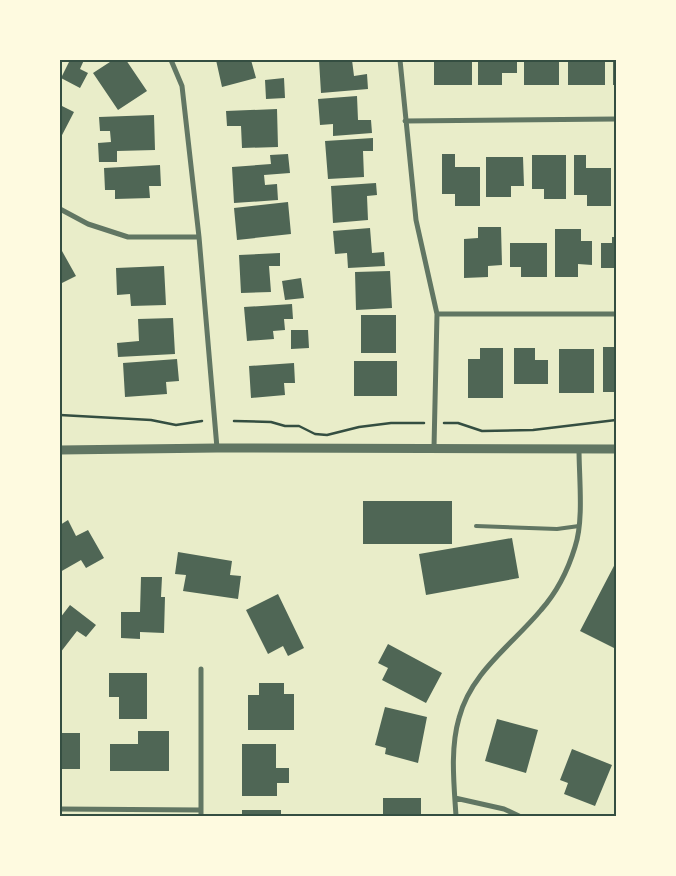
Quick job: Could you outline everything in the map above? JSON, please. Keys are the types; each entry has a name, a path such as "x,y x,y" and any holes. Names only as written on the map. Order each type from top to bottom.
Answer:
{"street":[{"path":"171,60 182,86 217,448"},
{"path":"400,60 416,220 437,314 434,448"},
{"path":"405,120 616,120"},
{"path":"60,209 88,224 128,237 198,237"},
{"path":"437,314 616,314"},
{"path":"60,450 217,448 616,449"},
{"path":"456,816 453,768 459,718 468,696 480,674 553,595 576,546 579,526 579,448"},
{"path":"60,809 201,813 201,668"},
{"path":"455,798 504,809 520,816"}],"lane":[{"path":"476,526 557,528 579,526"}],"path":[{"path":"60,415 151,420 176,425 202,421"}],"building":[{"path":"70,60 84,60 80,69 88,73 80,88 61,78"},
{"path":"113,60 126,60 147,91 118,110 93,73"},
{"path":"216,60 251,60 256,78 222,87"},
{"path":"319,60 352,60 354,76 367,74 368,89 321,93"},
{"path":"434,60 472,60 472,85 434,85"},
{"path":"478,60 517,60 517,73 502,73 502,85 478,85"},
{"path":"524,60 559,60 559,85 524,85"},
{"path":"568,60 605,60 605,85 568,85"},
{"path":"613,60 616,60 616,85 613,85"},
{"path":"284,78 285,98 266,99 265,80"},
{"path":"357,96 358,120 371,120 372,133 333,136 333,124 320,125 318,99"},
{"path":"60,105 74,112 60,139"},
{"path":"277,109 278,147 242,148 241,126 227,126 226,111"},
{"path":"154,115 155,150 117,151 117,162 99,162 98,143 111,142 110,131 100,131 99,117"},
{"path":"373,138 373,151 363,151 364,177 328,179 325,141"},
{"path":"288,154 290,173 264,175 265,185 277,184 278,200 234,203 232,167 271,164 270,155"},
{"path":"442,154 455,154 455,167 480,167 480,206 455,206 455,194 442,194"},
{"path":"532,155 566,155 566,199 544,199 544,189 532,189"},
{"path":"574,155 586,155 586,168 611,168 611,206 587,206 587,195 574,195"},
{"path":"486,157 523,157 524,186 511,186 511,197 486,197"},
{"path":"160,165 161,186 149,186 150,198 115,199 115,190 105,190 104,168"},
{"path":"376,183 377,195 367,196 368,220 333,223 331,186"},
{"path":"288,202 291,234 237,240 234,208"},
{"path":"478,227 501,227 502,265 488,266 488,277 464,278 464,239 478,238"},
{"path":"370,228 372,253 384,252 385,266 348,268 347,253 335,254 333,231"},
{"path":"555,229 581,229 581,241 592,241 592,265 578,264 578,277 555,277"},
{"path":"612,237 616,237 616,268 601,268 601,243 612,243"},
{"path":"510,243 547,243 547,277 521,277 521,267 510,267"},
{"path":"62,251 76,276 60,284 60,252"},
{"path":"280,253 280,266 269,266 271,292 241,293 239,255"},
{"path":"164,266 166,305 131,306 130,294 117,295 116,268"},
{"path":"390,271 392,308 356,310 355,272"},
{"path":"301,278 304,298 285,300 282,281"},
{"path":"292,304 293,319 284,319 285,330 273,331 274,339 247,341 244,307"},
{"path":"361,315 396,315 396,353 361,353"},
{"path":"173,318 175,354 118,357 117,343 139,341 138,319"},
{"path":"291,330 308,330 309,348 291,349"},
{"path":"603,347 616,347 616,392 603,392"},
{"path":"480,348 503,348 503,398 468,398 468,359 480,359"},
{"path":"514,348 535,348 535,360 548,360 548,384 514,384"},
{"path":"559,349 594,349 594,393 559,393"},
{"path":"177,359 179,381 166,382 167,394 125,397 123,363"},
{"path":"354,361 397,361 397,396 354,396"},
{"path":"294,363 295,383 284,383 285,395 251,398 249,366"},
{"path":"363,501 452,501 452,544 363,544"},
{"path":"68,520 76,536 88,530 104,558 86,568 81,560 60,572 60,525"},
{"path":"512,538 519,578 426,595 419,554"},
{"path":"178,552 232,561 230,575 241,576 238,599 183,591 186,575 175,574"},
{"path":"616,562 616,649 580,631"},
{"path":"141,577 162,577 161,597 165,597 164,633 140,632 140,639 121,638 121,612 140,612"},
{"path":"278,594 304,648 288,656 283,646 268,654 246,610"},
{"path":"70,605 96,625 86,637 77,631 60,653 60,618"},
{"path":"388,644 442,673 426,703 382,680 388,668 378,663"},
{"path":"109,673 147,673 147,719 119,719 119,697 109,697"},
{"path":"259,683 284,683 284,694 294,694 294,730 248,730 248,695 259,695"},
{"path":"385,707 427,717 418,763 385,754 386,748 375,745"},
{"path":"497,719 538,730 526,773 485,761"},
{"path":"138,731 169,731 169,771 110,771 110,744 138,744"},
{"path":"60,733 80,733 80,769 60,769"},
{"path":"242,744 276,744 276,768 289,768 289,783 277,783 277,796 242,796"},
{"path":"572,749 612,765 595,806 564,794 568,783 560,780"},
{"path":"383,798 421,798 421,816 383,816"},
{"path":"242,810 281,810 281,816 242,816"}]}
